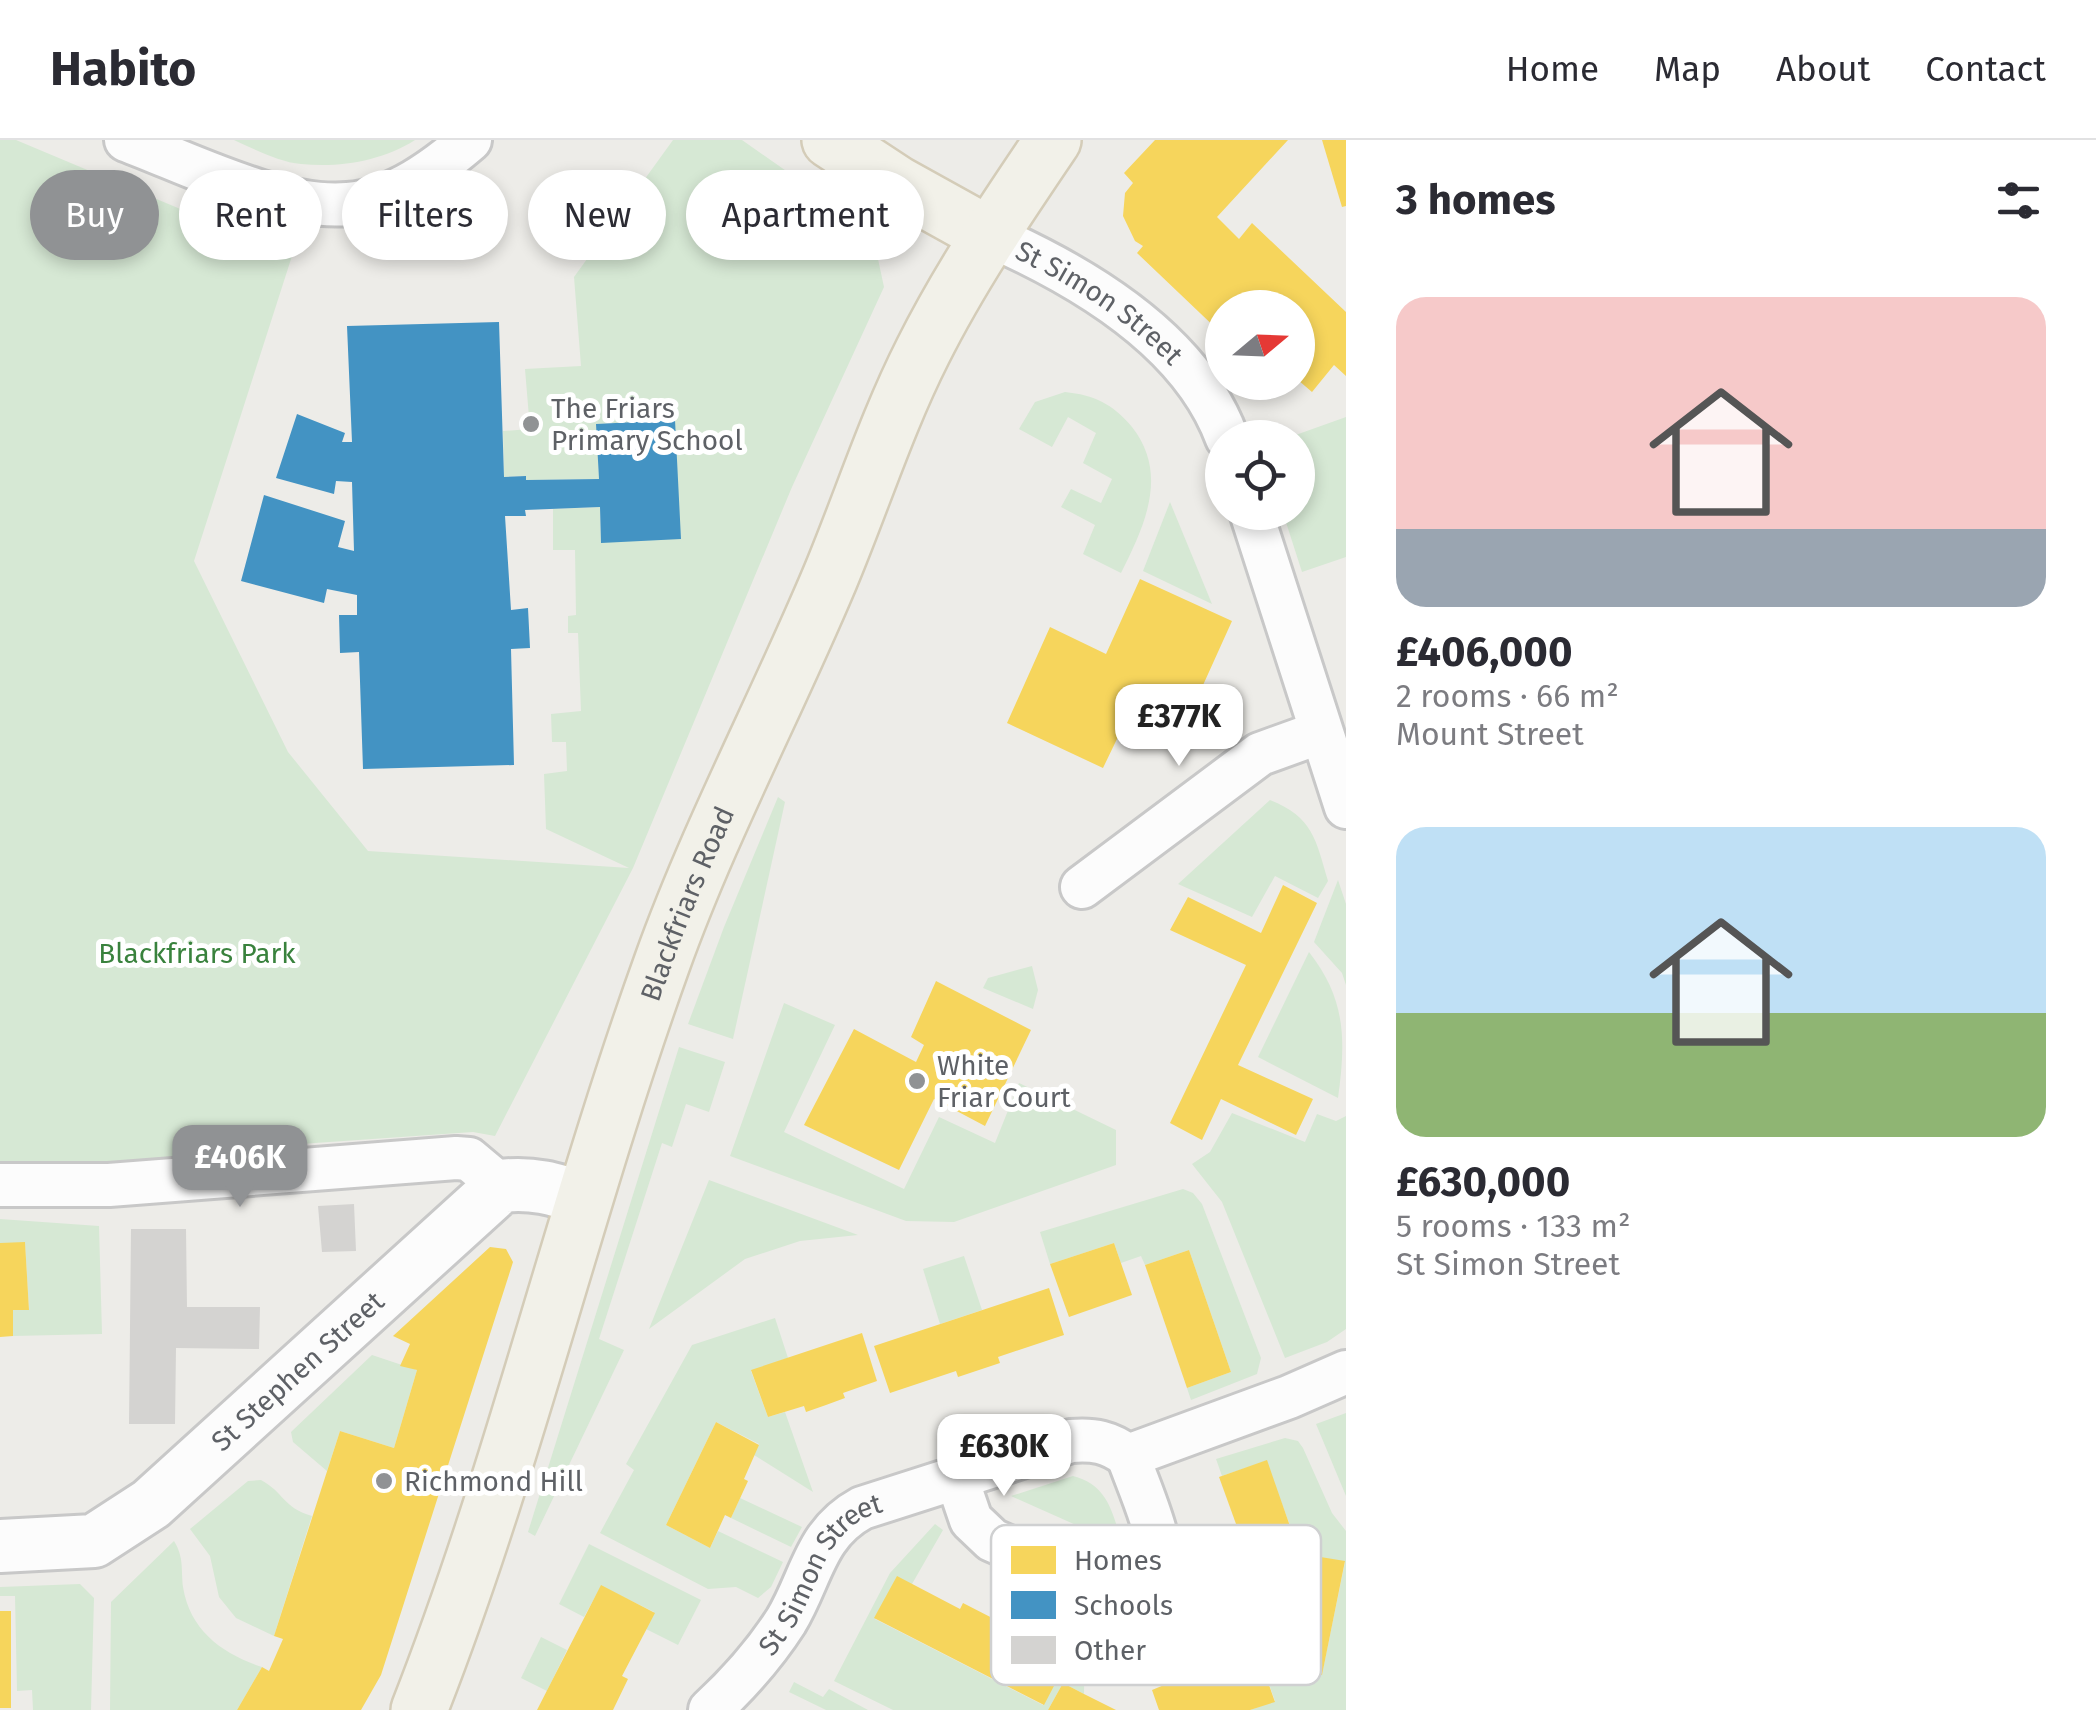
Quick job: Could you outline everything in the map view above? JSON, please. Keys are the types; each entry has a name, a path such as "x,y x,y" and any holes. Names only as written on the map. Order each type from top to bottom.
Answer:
{"main road":[{"path":"830,140 897,184 990,236"},
{"name":"Blackfriars Road","path":"419,1710 462,1598 662,962 746,760 828,582 921,354 1052,140"}],"street":[{"path":"126,140 283,199 351,204 410,184 470,140"},
{"name":"St Simon Street","path":"990,236 1058,267 1166,346 1216,407 1221,420"},
{"path":"1257,530 1346,808"},
{"path":"1082,887 1260,754 1321,732"},
{"path":"0,1186 109,1185 456,1158 469,1159 501,1186 547,1186 585,1198"},
{"name":"St Stephen Street","path":"0,1546 94,1541 152,1504 501,1186"},
{"path":"1151,1525 1128,1456 1346,1372"},
{"name":"St Simon Street","path":"710,1710 785,1622 824,1541 837,1524 870,1504 1071,1440 1111,1444 1128,1456"},
{"path":"956,1476 971,1520 991,1539"}],"green space":[{"name":"Blackfriars Park","path":"0,140 16,140 87,170 30,170 30,260 159,260 159,200 179,209 179,260 291,260 194,561 288,752 368,851 629,868 546,829 544,774 567,771 566,742 552,742 551,714 581,711 578,633 568,633 568,616 576,615 575,550 553,550 553,509 600,507 601,542 674,420 597,424 599,479 504,477 503,431 530,429 525,369 581,366 574,277 586,260 666,260 666,170 651,170 673,140 742,140 785,170 686,170 686,260 878,260 884,287 792,487 633,868 495,1136 473,1132 198,1151 140,1164 0,1167"},
{"path":"234,140 415,140 375,158 316,165 284,161"},
{"path":"1065,392 1094,398 1118,412 1143,445 1149,463 1151,481 1145,518 1121,573 1083,554 1095,525 1061,507 1071,489 1101,503 1112,479 1083,463 1096,433 1068,417 1052,447 1019,429 1035,402"},
{"path":"1346,417 1346,557 1302,572 1288,530 1315,530 1315,428"},
{"path":"1170,502 1212,604 1143,571"},
{"path":"778,797 785,802 733,1039 688,1024"},
{"path":"1270,800 1296,814 1316,842 1328,881 1318,898 1275,876 1252,917 1178,884"},
{"path":"1338,880 1346,904 1346,985 1342,973 1314,942"},
{"path":"1309,952 1337,1004 1342,1039 1338,1098 1258,1057"},
{"path":"1032,966 1038,990 1033,1009 983,988 988,978"},
{"path":"784,1003 835,1025 784,1132 904,1189 939,1117 995,1143 1019,1083 1116,1130 1116,1165 954,1222 906,1221 730,1156"},
{"path":"679,1047 725,1062 709,1112 686,1104 672,1147 662,1143 599,1339 624,1350 535,1536 528,1532"},
{"path":"1232,1113 1305,1142 1317,1114 1336,1121 1346,1116 1346,1329 1327,1342 1285,1358 1222,1202 1192,1164 1210,1152"},
{"path":"709,1180 858,1235 800,1241 745,1259 649,1329"},
{"path":"1183,1189 1193,1193 1202,1204 1261,1358 1257,1374 1191,1400 1187,1388 1231,1372 1189,1250 1145,1265 1141,1256 1121,1263 1114,1243 1050,1264 1040,1232"},
{"path":"0,1219 99,1226 102,1334 13,1336 13,1310 29,1310 25,1243 0,1243"},
{"path":"964,1256 982,1310 940,1324 923,1269"},
{"path":"775,1318 788,1358 751,1371 768,1417 785,1412 813,1492 754,1455 759,1444 716,1422 666,1525 710,1548 718,1531 783,1562 771,1587 758,1598 736,1587 708,1589 600,1533 634,1470 626,1464 692,1345"},
{"path":"372,1355 417,1370 394,1448 340,1431 327,1471 293,1442 291,1432"},
{"path":"1346,1413 1346,1496 1316,1424"},
{"path":"1285,1438 1298,1441 1332,1513 1346,1531 1346,1710 1250,1710 1275,1701 1269,1685 1321,1685 1345,1562 1321,1558 1321,1525 1290,1525 1266,1461 1222,1476 1216,1459"},
{"path":"1073,1476 1095,1486 1108,1503 1116,1525 1076,1525 1011,1496"},
{"path":"261,1480 289,1504 312,1516 274,1636 236,1618 219,1597 210,1556 190,1529 248,1481"},
{"path":"740,1498 802,1527 791,1547 731,1518"},
{"path":"935,1524 943,1530 912,1584 875,1619 991,1678 991,1685 1004,1685 1043,1705 1053,1685 1062,1685 1048,1710 893,1710 834,1681 890,1573"},
{"path":"174,1541 181,1558 187,1603 201,1628 222,1648 262,1667 237,1710 110,1710 111,1602"},
{"path":"589,1544 701,1600 678,1645 646,1629 654,1612 601,1586 584,1617 559,1604"},
{"path":"80,1584 94,1598 91,1710 33,1710 32,1690 17,1691 15,1596 0,1596 0,1587"},
{"path":"541,1637 567,1650 547,1691 521,1678"},
{"path":"794,1682 823,1697 829,1689 868,1710 826,1710 789,1692"},
{"path":"1067,1685 1084,1685 1084,1694"}],"building: Homes":[{"path":"1155,140 1288,140 1217,217 1239,239 1252,223 1346,312 1346,376 1334,365 1315,388 1315,290 1205,290 1205,318 1137,253 1143,246 1135,241 1123,216 1125,193 1133,183 1124,173"},
{"path":"1322,140 1346,140 1346,206 1342,207"},
{"path":"1140,579 1232,621 1185,725 1127,694 1118,711 1128,716 1103,768 1007,723 1050,627 1106,654"},
{"path":"1283,885 1317,903 1238,1065 1313,1099 1296,1135 1221,1099 1202,1140 1170,1123 1246,965 1170,930 1188,897 1261,933"},
{"name":"White Friar Court","path":"936,981 1031,1030 985,1126 934,1099 899,1170 804,1125 854,1029 916,1062 924,1045 911,1037"},
{"path":"25,1242 29,1310 13,1310 13,1336 0,1337 0,1243"},
{"path":"1114,1243 1132,1295 1069,1317 1050,1264"},
{"name":"Richmond Hill","path":"490,1247 506,1249 513,1262 381,1675 361,1710 237,1710 262,1667 269,1671 283,1639 274,1636 340,1431 394,1448 417,1370 400,1366 410,1344 393,1336"},
{"path":"1189,1250 1231,1372 1187,1388 1145,1265"},
{"path":"1049,1288 1064,1335 998,1357 1000,1363 958,1377 956,1371 890,1393 874,1346"},
{"path":"862,1333 877,1381 806,1412 804,1406 768,1417 751,1370"},
{"path":"716,1422 759,1445 731,1518 725,1515 710,1548 666,1525"},
{"path":"1267,1460 1290,1525 1236,1525 1219,1477"},
{"path":"1321,1557 1345,1561 1321,1675"},
{"path":"897,1576 960,1609 963,1603 991,1617 991,1678 874,1618"},
{"path":"601,1585 655,1613 622,1676 628,1679 613,1710 537,1710"},
{"path":"0,1611 11,1611 11,1708 0,1708"},
{"path":"1005,1685 1054,1685 1044,1705"},
{"path":"1062,1685 1067,1685 1116,1710 1048,1710"},
{"path":"1164,1685 1269,1685 1275,1702 1250,1710 1159,1710 1152,1690"}],"building: Schools":[{"path":"499,322 504,477 599,479 596,424 675,420 681,539 601,543 600,507 525,510 526,516 505,516 511,610 528,608 530,648 511,649 514,765 363,769 359,652 340,653 339,615 357,615 357,595 327,589 324,603 241,581 264,495 345,521 338,547 354,551 352,482 336,481 334,494 276,478 297,414 345,433 342,442 352,442 347,326"}],"building: Other":[{"path":"354,1204 356,1251 322,1252 318,1206"},
{"path":"131,1229 186,1229 187,1307 260,1307 259,1349 176,1348 175,1424 129,1424"}],"place":[{"name":"The Friars Primary School","path":"531,424"},
{"name":"White Friar Court","path":"917,1081"},
{"name":"Richmond Hill","path":"384,1481"}]}
